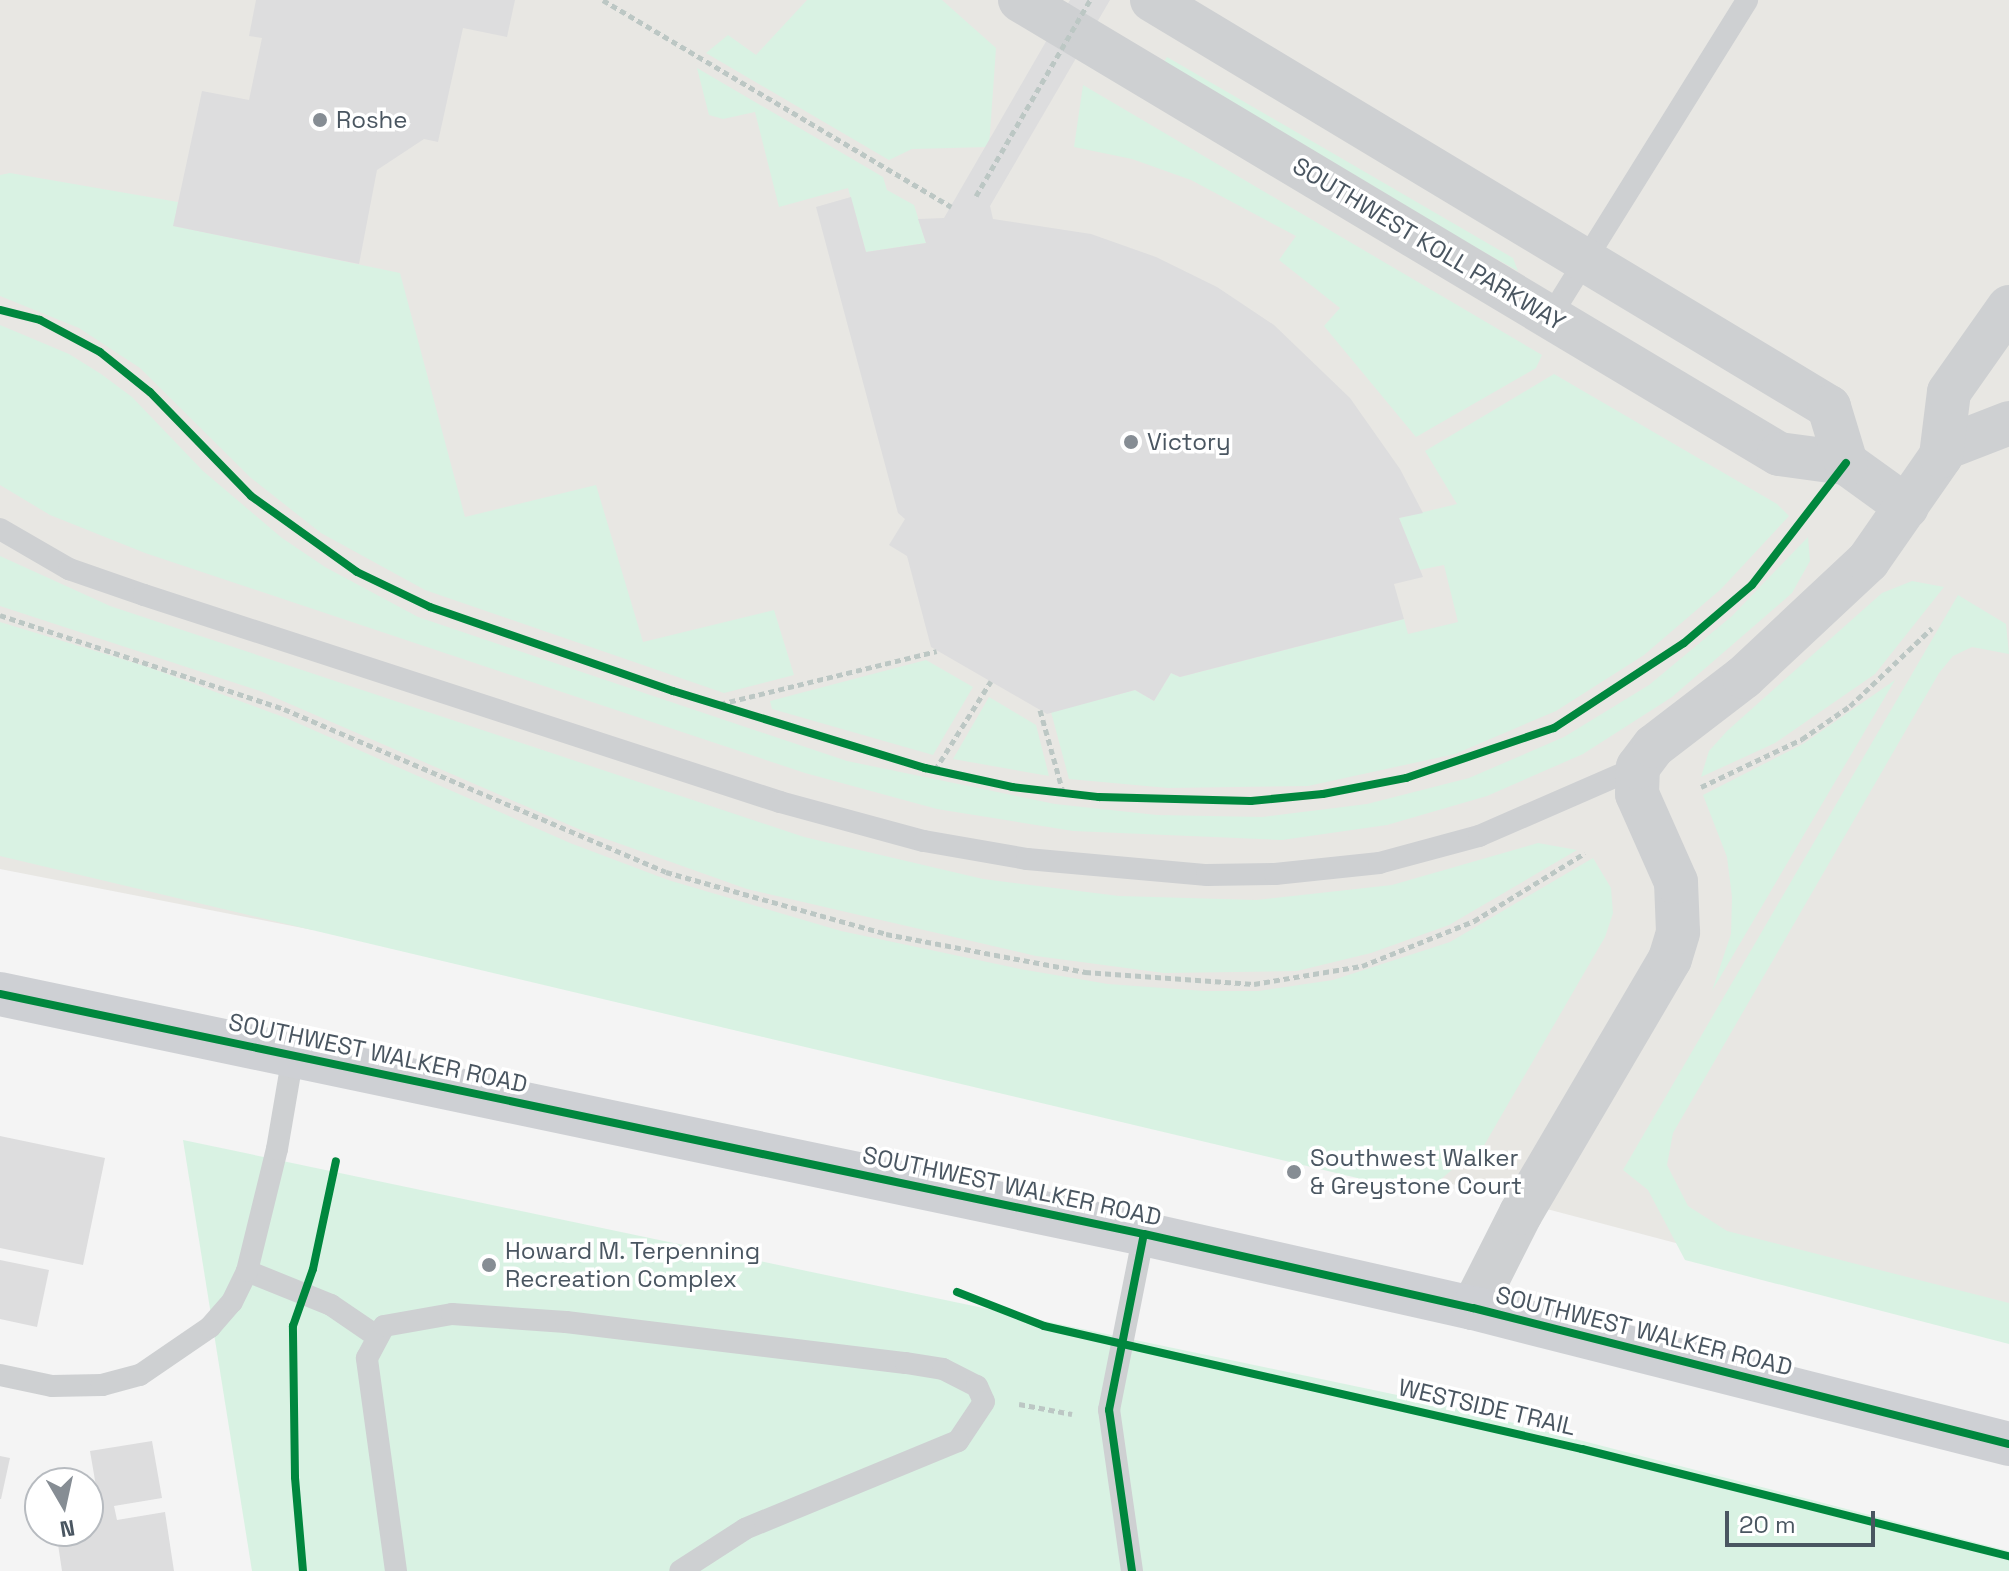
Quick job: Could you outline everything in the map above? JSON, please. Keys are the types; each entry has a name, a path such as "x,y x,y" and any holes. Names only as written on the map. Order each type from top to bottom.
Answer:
{"main road":[{"name":"SOUTHWEST WALKER ROAD","path":"0,994 1144,1234 1473,1308 2009,1444"}],"street":[{"name":"SOUTHWEST KOLL PARKWAY","path":"1020,0 1779,454 1846,463 1907,507"},
{"path":"1152,0 1829,407 1846,463"},
{"path":"1473,1308 1521,1213 1670,959 1678,932 1676,882 1637,794 1638,767 1654,746 1718,700 1847,583 1907,507 1945,448 1949,392 2009,307"},
{"path":"1945,448 2009,423"}],"lane":[{"path":"1550,317 1740,2"},
{"path":"0,529 69,569 780,802 924,841 1027,859 1207,875 1379,863 1479,836 1638,767"},
{"path":"0,1375 52,1386 102,1385 140,1375 210,1327 232,1302 247,1271 277,1149 293,1055"},
{"path":"1132,1571 1109,1410 1144,1234"},
{"path":"247,1271 331,1305 375,1335"},
{"path":"396,1571 367,1358 375,1335 384,1326 412,1317 452,1314 566,1322 943,1369 977,1386 984,1402 958,1441 745,1529 680,1571"}],"path":[{"path":"603,0 951,207"},
{"path":"976,196 1090,0"},
{"path":"0,615 284,709 666,872 886,934 1085,972 1254,984 1362,966 1474,921 1585,853"},
{"path":"1701,787 1826,722 1882,679 1932,628"},
{"path":"720,704 937,651"},
{"path":"951,773 930,769 991,681"},
{"path":"708,701 747,713"},
{"path":"1040,710 1063,792"},
{"path":"1050,791 1075,794"},
{"path":"984,1402 1038,1405 1111,1424"}],"shaded area":[{"path":"0,0 2009,0 2009,1331 1433,1179 1420,1181 314,922 313,930 0,869"}],"green space":[{"path":"807,0 942,0 996,48 989,147 912,149 889,160 706,53 728,35 756,55"},
{"path":"1167,57 1513,258 1518,271 1158,71"},
{"path":"697,68 883,177 887,190 914,205 926,243 866,252 848,188 779,207 755,112 723,119 709,115"},
{"path":"1083,85 1542,355 1536,368 1416,437 1324,326 1340,308 1279,260 1296,236 1191,180 1132,159 1074,147"},
{"path":"10,173 178,202 174,226 400,273 465,517 596,485 643,642 774,610 794,675 724,693 425,590 321,533 251,478 140,368 79,328 0,296 0,175"},
{"path":"0,325 69,354 101,374 132,397 203,471 282,538 325,567 418,617 847,761 1055,804 1157,815 1262,817 1367,804 1469,778 1564,737 1649,685 1732,616 1808,537 1810,561 1792,593 1672,697 1583,754 1487,796 1387,825 1282,840 1073,831 937,809 805,773 145,553 50,515 0,485"},
{"path":"1554,374 1777,504 1789,516 1721,589 1644,655 1556,711 1455,754 1308,786 1168,788 1069,779 1051,712 1135,690 1154,701 1171,673 1180,677 1404,619 1408,634 1458,622 1444,565 1419,570 1399,518 1457,504 1425,451"},
{"path":"0,556 110,606 804,837 983,879 1119,896 1256,900 1392,885 1538,843 1577,850 1449,925 1371,953 1297,971 1164,973 1036,956 747,889 581,830 260,691 0,606"},
{"path":"1912,581 1944,587 1875,674 1775,743 1701,777 1709,751 1727,731 1882,593"},
{"path":"1958,595 2006,624 2009,654 1972,647 1953,656 1939,673 1673,1133 1667,1165 1688,1206 1727,1231 2009,1303 2009,1344 1685,1260 1648,1190 1623,1170"},
{"path":"0,622 148,667 286,718 570,843 668,880 841,931 1020,969 1108,984 1205,991 1258,991 1333,980 1450,942 1593,858 1611,888 1613,913 1605,937 1475,1161 1454,1168 1439,1181 1391,1186 0,856"},
{"path":"926,660 973,687 933,755 772,709 770,701"},
{"path":"1895,680 1712,991 1731,934 1732,897 1727,857 1703,795 1803,744"},
{"path":"989,697 1036,725 1049,776 953,759"},
{"name":"Howard M. Terpenning Recreation Complex","path":"183,1140 1440,1404 2009,1551 2009,1571 252,1571"}],"building":[{"name":"Roshe","path":"256,0 515,0 507,37 463,28 438,142 424,139 377,170 359,264 173,226 202,91 249,100 262,38 249,36"},
{"name":"Victory","path":"1070,0 1110,0 990,206 993,219 1091,234 1156,257 1217,287 1274,325 1350,398 1400,469 1423,513 1399,518 1423,577 1394,584 1404,619 1180,677 1171,673 1154,701 1135,690 1047,714 931,647 907,556 889,545 905,519 898,513 816,207 851,197 866,252 926,243 918,219 944,218"},
{"path":"0,1136 105,1158 83,1265 0,1248"},
{"path":"0,1260 49,1270 37,1327 0,1319"},
{"path":"152,1441 162,1498 114,1506 117,1520 165,1512 174,1571 62,1571 58,1547 104,1547 104,1467 93,1467 90,1451"},
{"path":"0,1456 10,1458 1,1499 0,1499"}],"cycle path":[{"path":"0,310 40,320 100,352 150,392 251,496 357,572 430,607 673,691 925,768 1012,787 1099,797 1251,801 1323,794 1406,778 1554,728 1684,643 1752,585 1846,463"},
{"path":"0,994 1144,1234 1473,1308 2009,1444"},
{"path":"303,1571 295,1477 293,1326 313,1269 336,1161"},
{"path":"1132,1571 1109,1410 1144,1234"},
{"name":"WESTSIDE TRAIL","path":"957,1292 1044,1326 1582,1449 2009,1556"}],"place":[{"name":"Roshe","path":"320,120"},
{"name":"Victory","path":"1131,442"},
{"name":"Southwest Walker & Greystone Court","path":"1294,1172"},
{"name":"Howard M. Terpenning Recreation Complex","path":"489,1265"}]}
